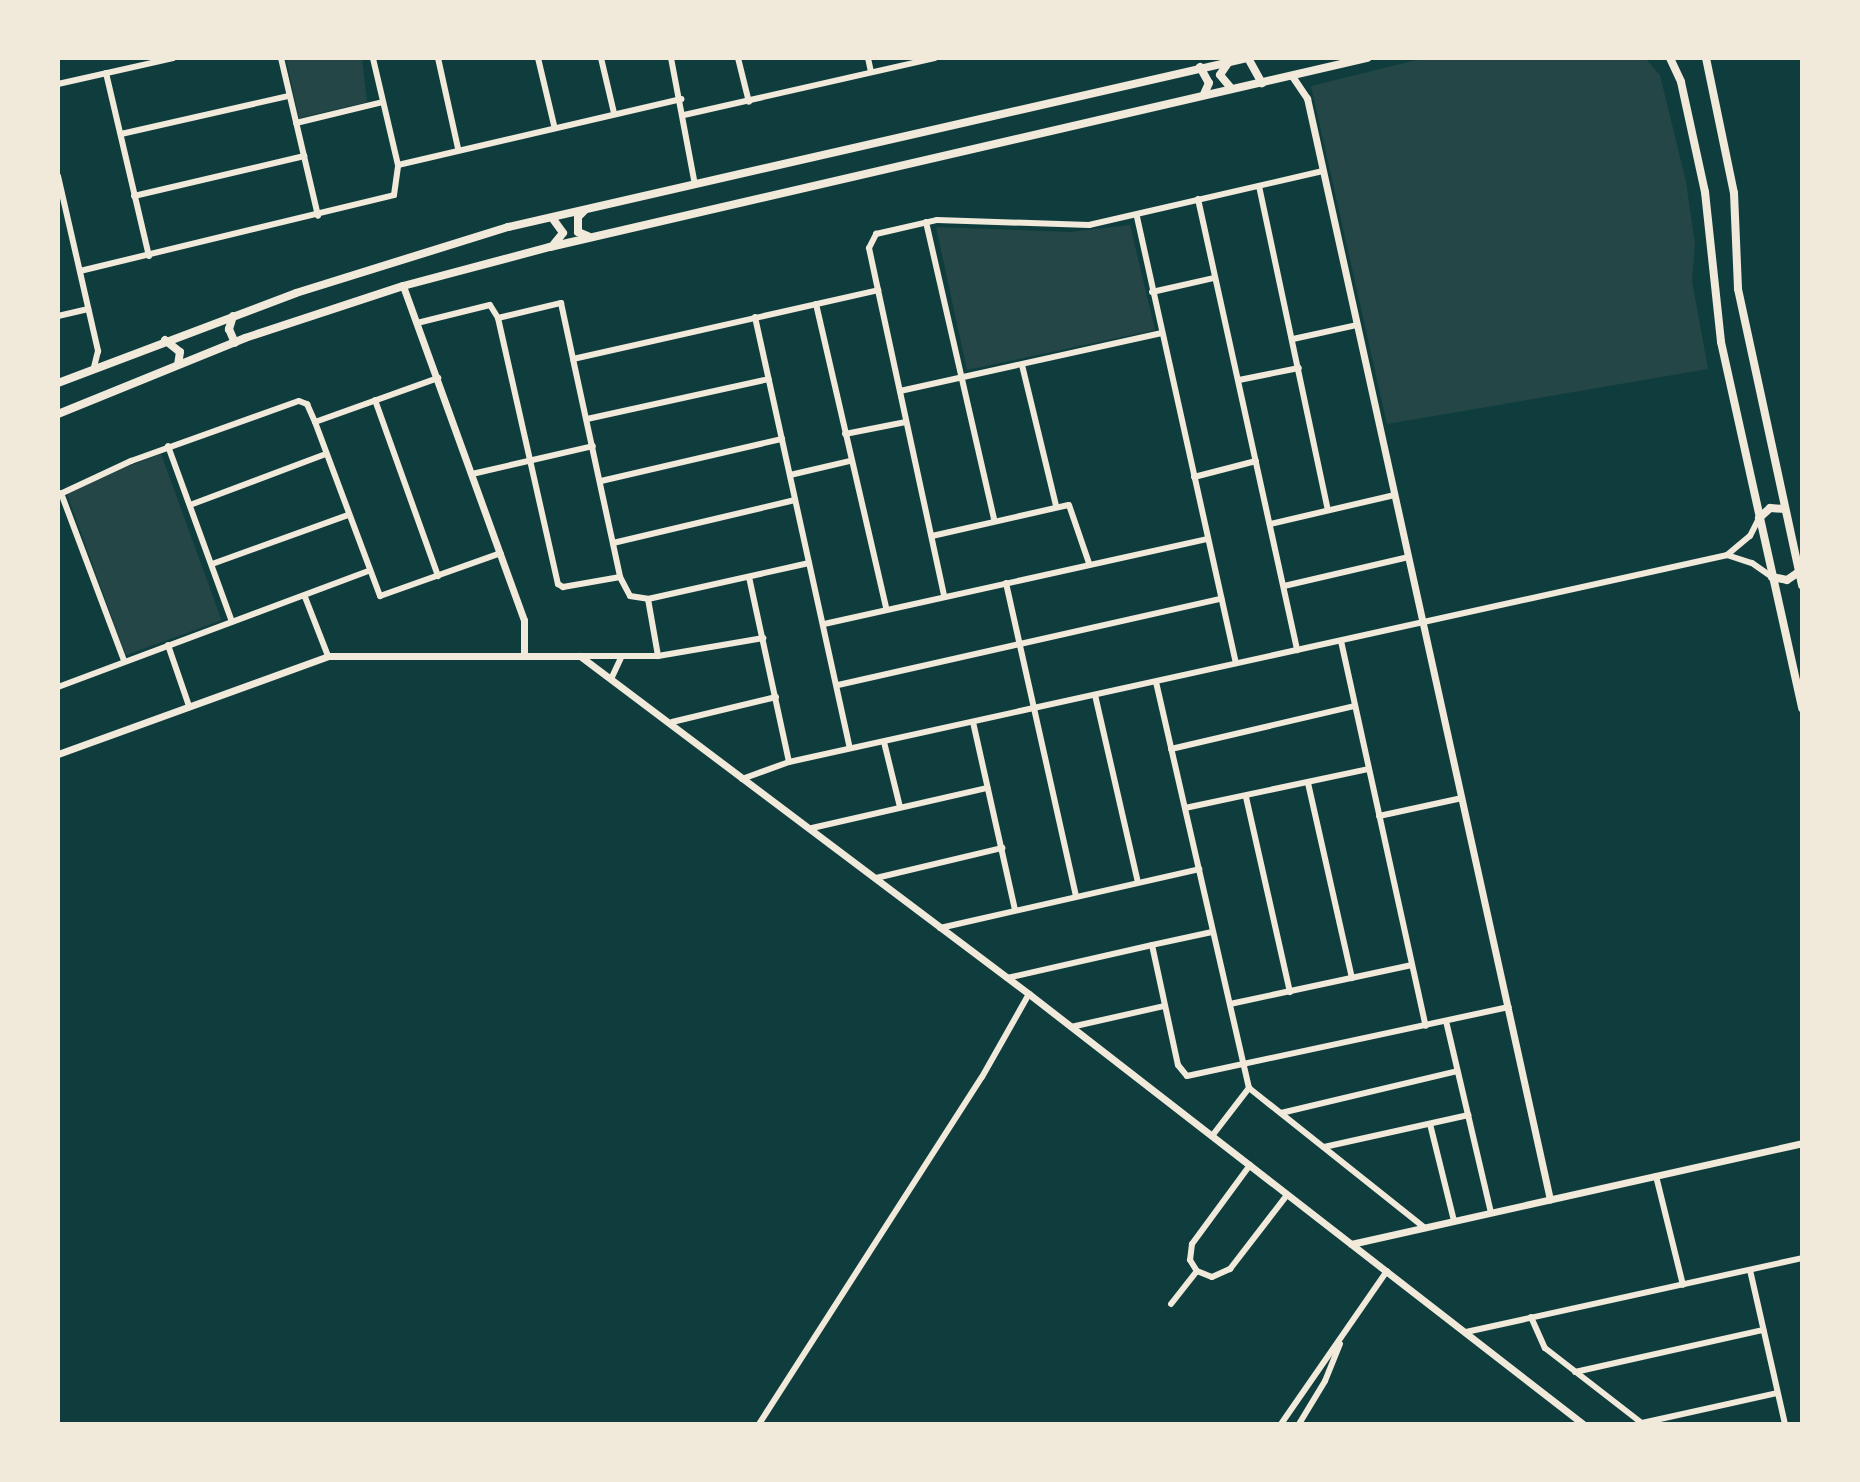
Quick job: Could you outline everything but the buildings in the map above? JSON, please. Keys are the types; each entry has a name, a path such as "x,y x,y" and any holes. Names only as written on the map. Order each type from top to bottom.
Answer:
{"main road":[{"path":"58,383 110,360 233,316 549,218 1200,67 1248,58 1262,83"},
{"path":"58,414 178,364 403,286 550,247 1367,58"},
{"path":"1670,58 1681,82 1705,192 1711,287 1802,708"},
{"path":"1706,58 1734,193 1738,289 1802,585"},
{"path":"1229,62 1221,69 1221,80 1233,89"},
{"path":"1200,67 1209,83 1204,94"},
{"path":"585,211 578,217 578,232 593,237"},
{"path":"549,218 559,222 563,233 550,247"},
{"path":"233,316 229,329 235,343"},
{"path":"165,340 177,346 178,364"},
{"path":"1759,518 1770,508 1785,509"},
{"path":"1772,577 1787,580 1799,572"}],"street":[{"path":"58,84 144,62 173,58"},
{"path":"281,58 318,216"},
{"path":"80,271 318,216 394,195 400,181 398,165 373,58"},
{"path":"438,58 458,148"},
{"path":"538,58 554,125"},
{"path":"601,58 614,113"},
{"path":"671,58 695,185"},
{"path":"738,58 749,102"},
{"path":"868,58 871,72"},
{"path":"684,115 935,58"},
{"path":"106,73 149,256"},
{"path":"1309,73 1307,98 1550,1200"},
{"path":"1292,76 1307,98"},
{"path":"121,134 288,96"},
{"path":"398,165 554,125 681,99"},
{"path":"296,123 383,102"},
{"path":"134,196 304,156"},
{"path":"944,594 869,248 873,236 926,222 1068,227 1137,217 1198,199 1323,171"},
{"path":"58,176 98,351 94,367"},
{"path":"1259,186 1328,510"},
{"path":"1198,199 1297,650"},
{"path":"1137,217 1236,663"},
{"path":"926,222 994,520"},
{"path":"1152,292 1214,278"},
{"path":"403,286 524,620 524,655"},
{"path":"573,359 878,290"},
{"path":"498,318 561,303 620,577 630,596 648,599 809,563"},
{"path":"816,304 886,608"},
{"path":"417,323 490,305 498,318 533,459 559,585 620,577"},
{"path":"58,316 88,309"},
{"path":"755,317 850,748"},
{"path":"1293,339 1357,325"},
{"path":"900,391 1161,333"},
{"path":"98,351 110,360"},
{"path":"1022,365 1056,506"},
{"path":"1239,380 1299,368"},
{"path":"315,422 438,378"},
{"path":"587,419 769,379"},
{"path":"375,400 438,576"},
{"path":"124,661 60,494 168,446 299,401 307,404 315,422 380,596 501,553"},
{"path":"845,434 906,422"},
{"path":"601,481 782,439"},
{"path":"168,446 232,622"},
{"path":"472,474 593,446"},
{"path":"190,505 326,454"},
{"path":"790,475 850,461"},
{"path":"1194,477 1256,461"},
{"path":"1270,524 1395,495"},
{"path":"613,543 795,500"},
{"path":"932,536 1056,506 1072,506 1089,563"},
{"path":"212,564 348,515"},
{"path":"742,779 789,762 850,748 1727,555 1750,536 1759,518"},
{"path":"824,624 944,594 1207,539"},
{"path":"1727,555 1772,577"},
{"path":"1284,586 1409,557"},
{"path":"58,687 369,571"},
{"path":"749,577 789,762"},
{"path":"1006,583 1076,896"},
{"path":"305,597 328,656"},
{"path":"648,599 658,656"},
{"path":"838,685 1221,599"},
{"path":"58,754 328,656 621,658 658,656 763,638"},
{"path":"1341,641 1426,1026"},
{"path":"168,645 189,706"},
{"path":"580,656 672,722 742,779 812,828 1029,994 1583,1424"},
{"path":"612,677 621,658"},
{"path":"1156,682 1249,1088 1425,1228"},
{"path":"1095,695 1138,882"},
{"path":"672,722 776,697"},
{"path":"1171,749 1355,706"},
{"path":"973,722 1015,910"},
{"path":"884,742 900,807"},
{"path":"1185,808 1368,769"},
{"path":"1308,783 1352,978"},
{"path":"812,828 987,788"},
{"path":"1246,797 1290,992"},
{"path":"1379,816 1462,798"},
{"path":"876,878 1002,848"},
{"path":"940,928 1199,869"},
{"path":"1007,978 1212,932"},
{"path":"1152,945 1164,1006 1183,1075 1243,1066 1509,1007"},
{"path":"1230,1004 1412,965"},
{"path":"759,1424 982,1077 1029,994"},
{"path":"1071,1027 1164,1006"},
{"path":"1446,1021 1491,1213"},
{"path":"1281,1113 1457,1071"},
{"path":"1212,1136 1249,1088"},
{"path":"1324,1147 1468,1115"},
{"path":"1430,1124 1454,1221"},
{"path":"1351,1244 1802,1143"},
{"path":"1250,1165 1192,1244 1190,1260 1197,1271 1212,1277 1230,1269 1287,1195"},
{"path":"1656,1176 1683,1285"},
{"path":"1466,1332 1802,1258"},
{"path":"1750,1270 1785,1424"},
{"path":"1171,1304 1197,1271"},
{"path":"1281,1424 1387,1271"},
{"path":"1531,1317 1538,1341 1643,1423 1777,1393"},
{"path":"1575,1372 1763,1330"},
{"path":"1299,1424 1336,1361 1340,1340"}],"shaded area":[{"path":"286,58 362,58 367,102 299,118"},
{"path":"1425,58 1645,58 1660,75 1686,182 1695,244 1692,281 1708,369 1387,424 1311,86"},
{"path":"1130,225 1155,330 967,370 936,227 1069,232"},
{"path":"161,454 222,620 126,655 65,489"}]}
